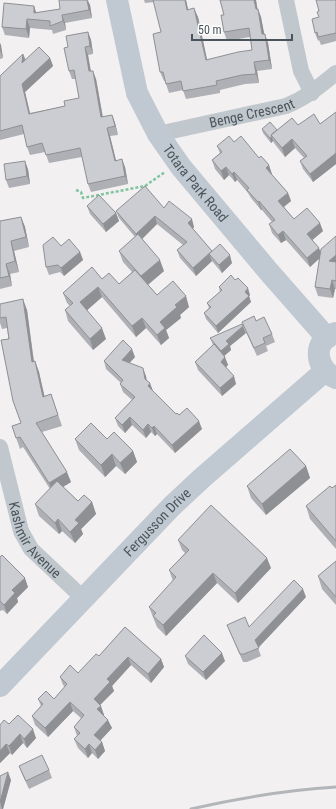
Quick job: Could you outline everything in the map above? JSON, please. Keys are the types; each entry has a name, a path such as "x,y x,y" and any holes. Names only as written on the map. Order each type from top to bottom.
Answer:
{"main road":[{"name":"Totara Park Road","path":"117,0 137,93 158,134 179,163 269,272 331,335"},
{"path":"330,374 319,360 319,354 320,348 331,335"},
{"name":"Fergusson Drive","path":"0,686 172,506 202,478 330,374"}],"street":[{"path":"286,0 301,71 312,93"},
{"name":"Benge Crescent","path":"158,134 286,106 299,101 312,93 336,73"},
{"name":"Kashmir Avenue","path":"0,447 21,531 31,549 83,598"}],"path":[{"path":"76,190 81,192 82,198 145,186 179,163"}],"building":[{"path":"59,0 87,0 89,10 62,15 63,21 50,26 50,21 27,19 26,29 2,27 4,3 34,6 34,13 60,9"},
{"path":"153,0 185,0 187,10 194,8 206,60 252,50 249,28 224,32 221,15 224,15 220,0 254,0 256,9 258,9 262,34 265,34 269,60 254,62 256,74 242,75 216,81 217,85 183,91 181,81 166,84 163,72 160,72 153,34 161,32"},
{"path":"316,0 336,0 336,33 318,37 317,32 315,33 312,19 319,17"},
{"path":"88,32 90,46 85,47 89,71 93,71 101,117 112,115 115,126 107,128 115,161 122,159 125,176 88,184 80,148 46,155 42,143 27,147 22,125 0,131 0,76 23,54 22,63 39,47 50,58 22,84 29,114 65,106 64,101 79,98 74,70 69,71 64,48 68,47 66,36"},
{"path":"336,112 336,153 310,174 300,161 307,156 292,139 282,148 271,135 292,118 298,125 314,114 320,124"},
{"path":"270,122 277,130 271,135 272,137 270,138 262,129"},
{"path":"229,136 234,142 241,136 259,158 261,156 269,165 266,168 288,193 278,201 294,219 307,208 320,223 307,234 319,248 307,258 283,231 278,235 269,224 275,220 259,201 258,202 247,190 249,188 234,172 232,174 226,167 221,171 212,160 222,152 217,146"},
{"path":"25,161 27,176 6,180 4,164"},
{"path":"145,186 164,208 169,201 192,219 188,223 212,251 193,268 177,250 187,242 155,216 136,234 116,211"},
{"path":"99,195 116,213 103,224 87,206"},
{"path":"21,217 26,237 11,241 15,261 6,264 9,276 0,278 0,221"},
{"path":"138,234 160,260 141,276 119,251"},
{"path":"336,236 336,255 329,261 336,262 336,281 332,280 330,289 315,287 321,249"},
{"path":"53,237 61,246 69,239 80,252 61,268 58,265 46,267 43,245"},
{"path":"220,244 230,255 219,265 209,254"},
{"path":"92,267 102,279 109,273 119,284 135,270 157,295 173,281 186,296 175,305 177,307 160,322 165,328 157,335 142,318 132,326 98,287 80,302 102,328 90,339 65,310 73,303 63,293"},
{"path":"231,275 235,280 238,278 248,288 245,292 249,296 216,326 204,313 211,307 207,303 222,290 219,287"},
{"path":"23,299 32,362 35,361 43,397 51,394 58,415 36,423 67,472 49,483 20,437 16,438 12,426 21,423 13,401 1,340 9,339 6,317 0,318 0,304"},
{"path":"254,316 256,321 264,317 272,334 263,338 265,343 254,348 242,322"},
{"path":"242,324 243,326 226,341 229,344 221,351 210,338"},
{"path":"123,340 132,349 122,360 143,368 145,379 150,383 148,386 176,414 177,413 179,415 187,408 199,421 172,445 154,426 152,428 148,424 143,430 130,417 122,425 115,418 135,397 120,384 123,380 104,361"},
{"path":"214,344 225,357 221,362 234,376 220,388 195,362"},
{"path":"91,423 107,439 114,432 133,451 120,463 112,454 101,465 75,439"},
{"path":"290,449 306,466 262,504 247,486"},
{"path":"57,481 78,501 84,495 92,502 75,520 79,523 70,532 58,519 55,523 35,504"},
{"path":"336,485 336,541 306,506 330,486 332,488"},
{"path":"211,505 267,558 235,593 213,573 163,625 153,616 156,613 149,607 176,577 169,570 189,550 178,540"},
{"path":"2,555 25,578 12,590 15,593 4,605 0,601 0,557"},
{"path":"336,561 336,597 318,576"},
{"path":"294,580 303,589 255,640 259,648 244,654 240,654 227,625 245,617 249,627"},
{"path":"125,627 161,659 148,674 128,657 107,679 110,682 94,699 101,706 97,709 108,720 94,735 102,742 95,750 89,744 85,749 74,739 80,733 74,727 84,715 70,702 45,728 32,716 43,704 38,699 46,691 54,699 67,684 60,677 70,665 78,673 96,654 99,656"},
{"path":"204,635 222,653 203,672 185,656"},
{"path":"18,715 33,729 24,739 20,734 9,746 6,744 0,751 0,725 4,720 9,724"},
{"path":"42,755 49,770 26,781 19,766"},
{"path":"8,772 0,802 0,776"}],"railway":[{"path":"191,809 263,795 336,787"}]}
